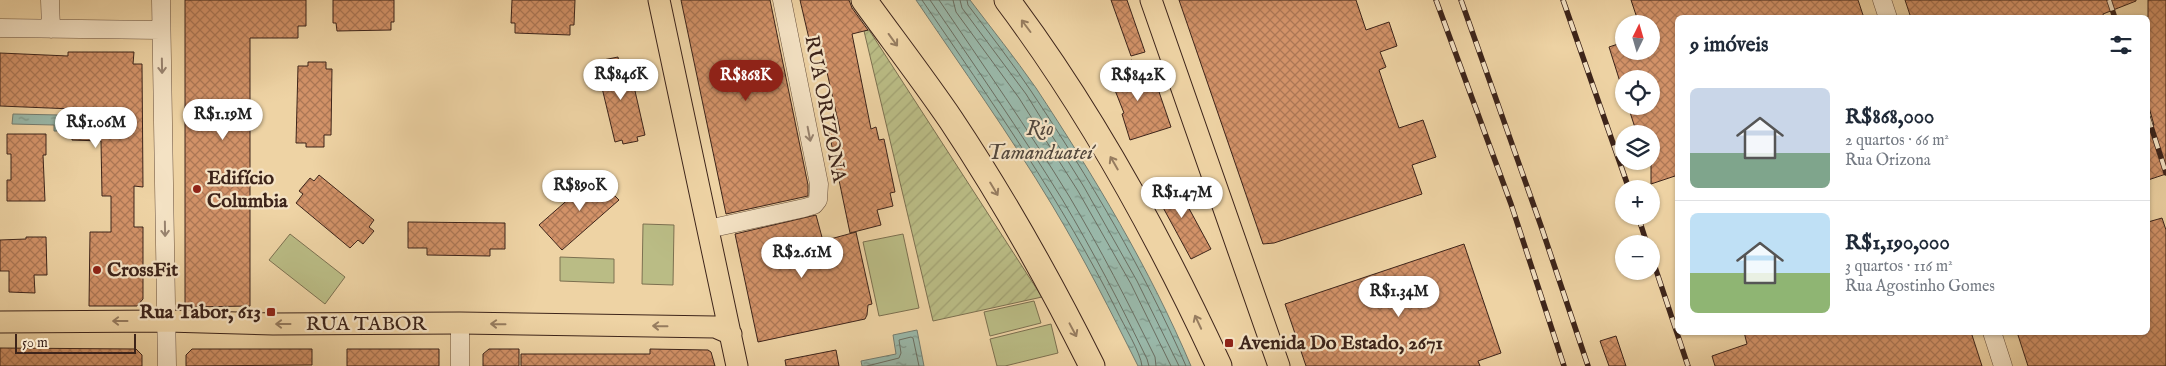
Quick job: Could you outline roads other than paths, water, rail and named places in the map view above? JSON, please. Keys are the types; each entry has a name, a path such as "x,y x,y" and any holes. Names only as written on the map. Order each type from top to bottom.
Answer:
{"highway":[{"path":"864,0 972,153 1020,234 1092,366"},
{"path":"1007,0 1035,37 1080,105 1126,183 1188,299 1219,366"}],"main road":[{"path":"659,0 737,366"},
{"path":"1152,0 1279,366"},
{"path":"709,327 718,314 722,297"},
{"name":"RUA TABOR","path":"0,322 460,323 709,327 720,328 731,334"}],"street":[{"path":"50,0 51,29"},
{"path":"161,0 167,366"},
{"name":"RUA ORIZONA","path":"708,229 804,208 818,200 819,184 782,0"},
{"path":"1882,0 1887,15"},
{"path":"0,28 161,30"},
{"path":"460,323 460,366"},
{"path":"1993,335 2003,366"}],"water":[{"name":"Rio Tamanduateí","path":"916,0 970,0 1012,55 1058,121 1100,189 1158,294 1191,366 1138,366 1086,265 1052,205 1003,127"},
{"path":"13,114 60,115 60,131 54,131 54,125 12,124"},
{"path":"917,330 924,366 862,366 861,361 896,354 893,335"}],"railway":[{"path":"1436,0 1511,204 1564,366"},
{"path":"1461,0 1588,366"},
{"path":"1563,0 1626,180"},
{"path":"2109,0 2114,15"},
{"path":"2150,123 2166,173"},
{"path":"1641,225 1644,235"},
{"path":"1659,280 1675,327"},
{"path":"1678,335 1688,366"}],"place":[{"name":"Edifício Columbia","path":"197,189"},
{"name":"CrossFit","path":"97,270"},
{"name":"Rua Tabor, 613","path":"271,312"},
{"name":"Avenida Do Estado, 2671","path":"1229,343"}]}
